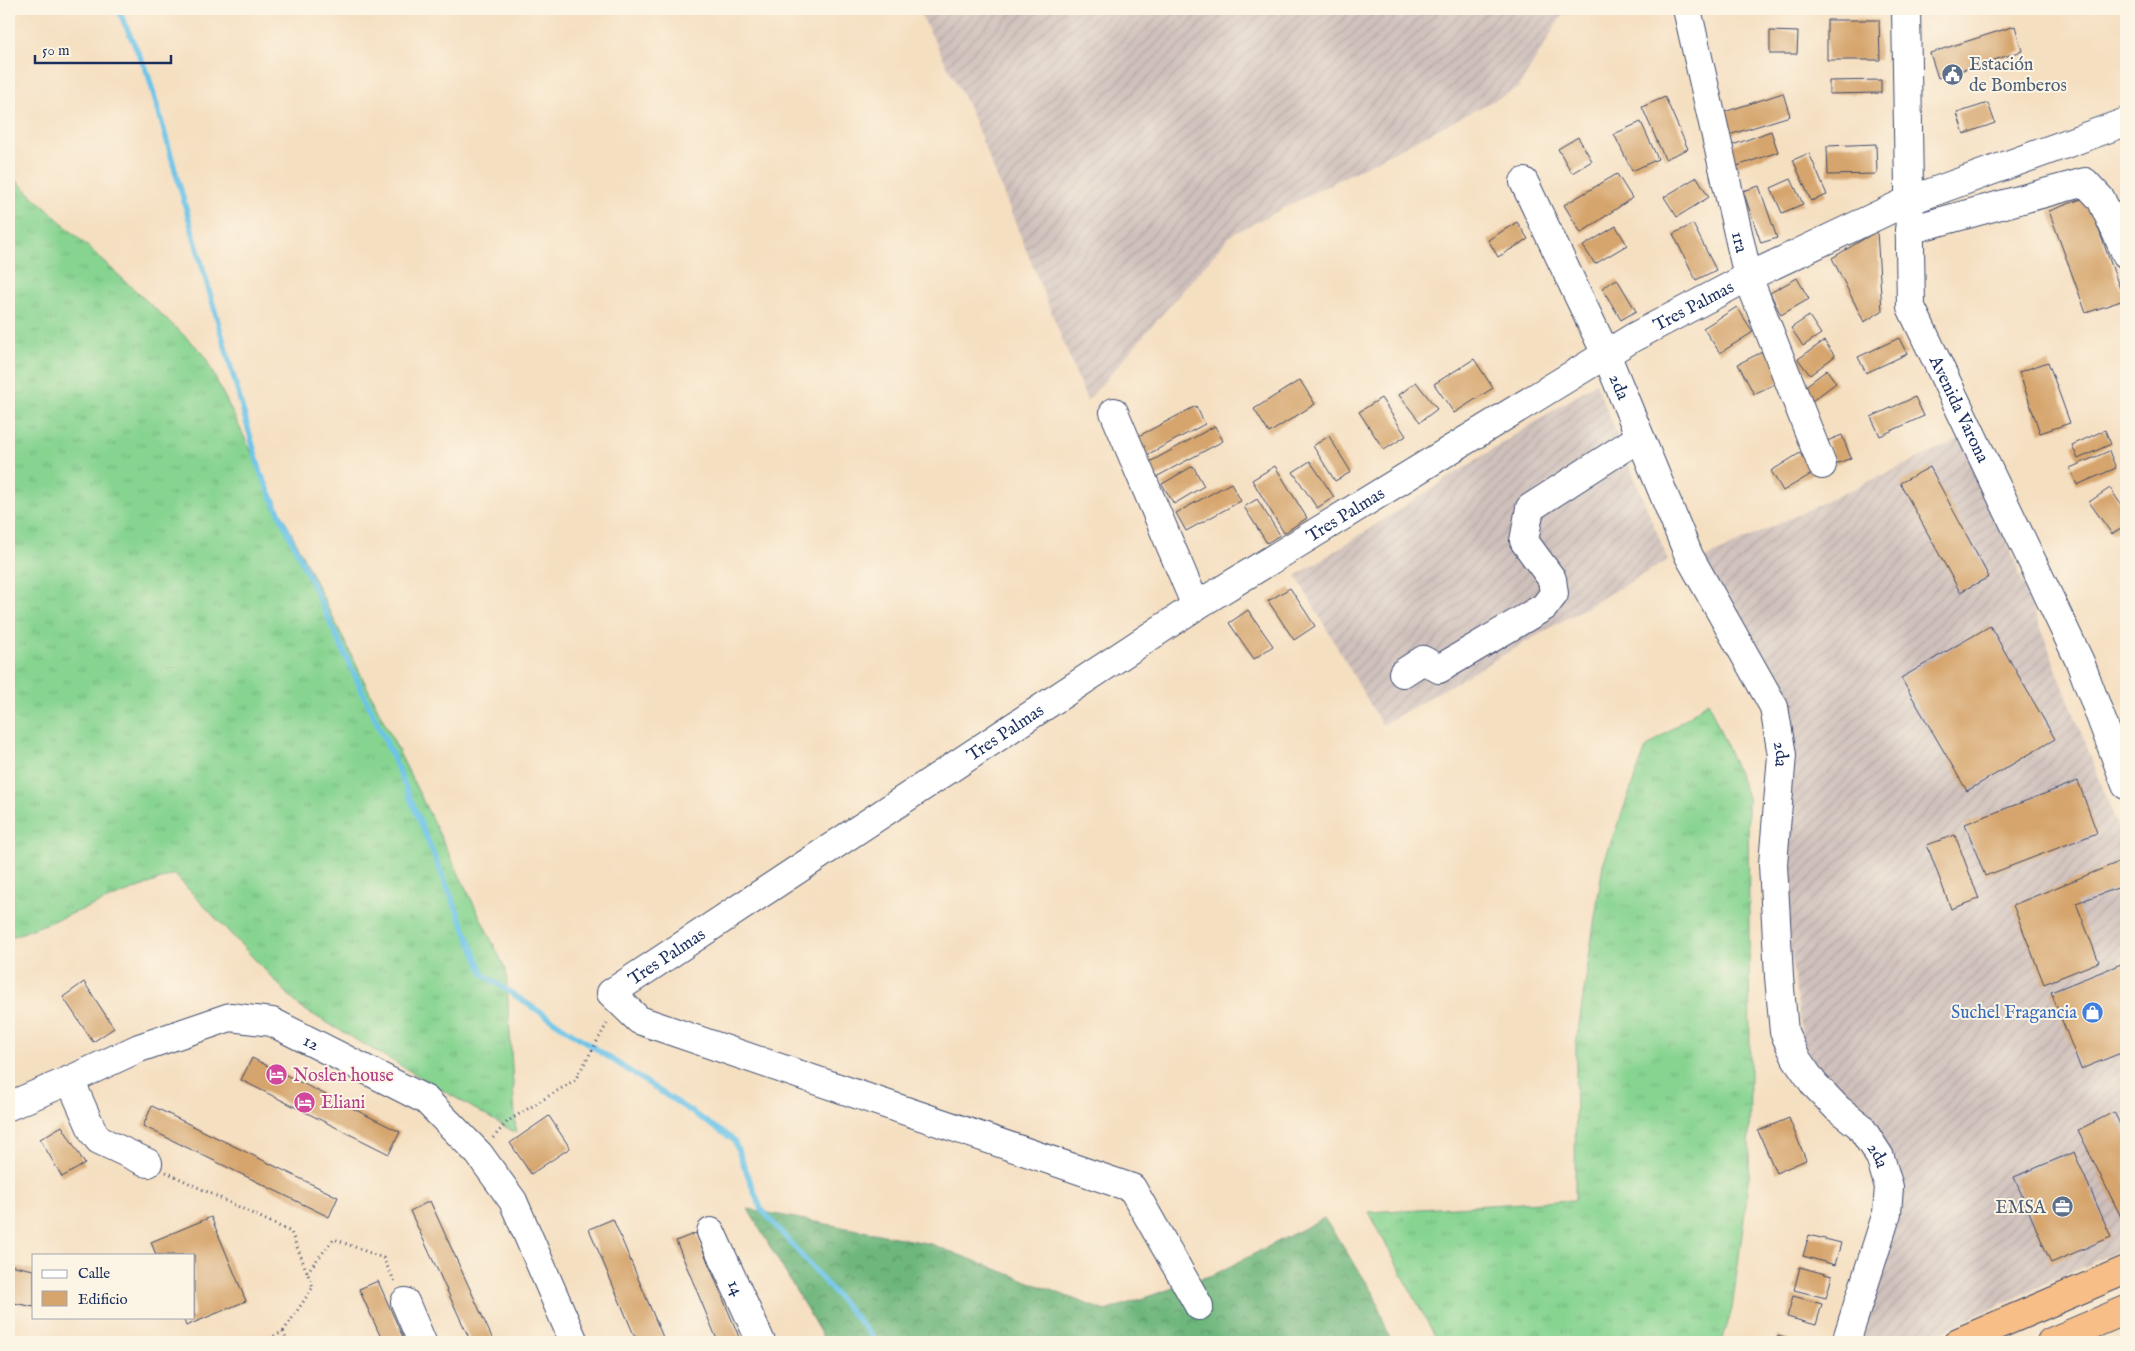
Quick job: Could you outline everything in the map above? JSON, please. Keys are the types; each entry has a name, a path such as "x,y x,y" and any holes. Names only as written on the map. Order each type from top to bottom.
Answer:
{"highway":[{"path":"1958,1342 2126,1270"},
{"path":"2050,1342 2121,1313"}],"street":[{"name":"1ra","path":"1687,9 1748,276 1822,465"},
{"name":"Avenida Varona","path":"1906,9 1911,307 2080,662 2126,786"},
{"name":"Tres Palmas","path":"1200,1306 1132,1188 639,1020 612,993 1196,606 1634,337 1748,276 1908,201 2126,122"},
{"name":"2da","path":"1524,182 1606,354 1689,556 1774,707 1782,755 1773,864 1784,1032 1796,1058 1814,1084 1837,1108 1860,1126 1880,1157 1889,1187 1888,1213 1846,1342"},
{"path":"1909,230 2085,182 2101,199 2126,254"},
{"path":"1114,412 1196,606"},
{"path":"1402,673 1423,660 1439,669 1544,607 1554,594 1552,579 1524,541 1530,508 1640,438"},
{"name":"12","path":"9,1106 139,1048 230,1017 272,1022 426,1100 479,1154 513,1201 574,1342"},
{"path":"70,1080 93,1132 99,1140 148,1163"},
{"name":"14","path":"711,1232 761,1342"},
{"path":"405,1302 422,1342"}],"path":[{"path":"479,1154 508,1122 575,1080 600,1037"},
{"path":"148,1163 291,1232 313,1286 283,1332 260,1342"},
{"path":"307,1272 334,1239 383,1258 405,1302"},
{"path":"283,1332 287,1342"}],"shaded area":[{"path":"918,9 1566,9 1518,88 1231,235 1087,401 969,108"},
{"path":"1596,383 1668,560 1382,725 1296,576"},
{"path":"1966,436 2126,848 2126,1247 1919,1342 1862,1342 1901,1196 1803,1045 1778,855 1787,707 1703,559"}],"green space":[{"path":"9,174 203,353 506,970 516,1133 300,1007 174,874 9,938"},
{"path":"1708,702 1748,797 1749,1182 1732,1309 1722,1342 1438,1342 1369,1212 1575,1200 1576,1045 1603,864 1646,748"},
{"path":"748,1209 931,1244 1105,1311 1215,1274 1324,1218 1373,1292 1391,1342 826,1342"}],"building":[{"path":"1827,20 1879,20 1880,60 1827,60"},
{"path":"2015,26 2022,51 1938,78 1930,53"},
{"path":"1770,31 1798,32 1797,54 1770,54"},
{"path":"1881,80 1881,93 1829,94 1829,81"},
{"path":"1783,93 1790,116 1729,135 1721,113"},
{"path":"1665,97 1688,149 1665,159 1642,107"},
{"path":"1988,103 1995,123 1964,134 1957,113"},
{"path":"1641,122 1658,159 1632,171 1614,134"},
{"path":"1771,131 1778,152 1737,166 1730,146"},
{"path":"1578,137 1592,161 1572,173 1558,149"},
{"path":"1876,144 1877,174 1828,175 1827,146"},
{"path":"1809,153 1827,195 1811,201 1793,160"},
{"path":"1617,174 1632,198 1581,233 1564,205"},
{"path":"1697,177 1709,197 1677,217 1664,197"},
{"path":"1791,179 1803,204 1782,213 1771,188"},
{"path":"1759,186 1777,238 1761,243 1743,191"},
{"path":"2087,197 2124,300 2086,313 2049,211"},
{"path":"1517,222 1528,239 1498,257 1488,240"},
{"path":"1693,224 1716,270 1696,280 1673,234"},
{"path":"1616,226 1627,245 1595,264 1583,246"},
{"path":"1877,231 1882,311 1864,322 1832,258"},
{"path":"1797,278 1809,299 1781,315 1770,293"},
{"path":"1617,279 1636,311 1621,320 1602,288"},
{"path":"1737,307 1753,332 1720,353 1703,328"},
{"path":"1809,316 1821,334 1803,346 1791,328"},
{"path":"1899,338 1907,354 1866,373 1858,357"},
{"path":"1824,341 1835,356 1810,375 1798,359"},
{"path":"1768,349 1783,380 1754,394 1738,364"},
{"path":"1474,359 1493,388 1454,413 1434,384"},
{"path":"2048,362 2070,423 2040,433 2019,372"},
{"path":"1827,370 1836,383 1812,401 1803,388"},
{"path":"1300,380 1315,404 1269,433 1254,409"},
{"path":"1416,382 1437,409 1420,422 1399,395"},
{"path":"1915,397 1924,416 1880,436 1871,417"},
{"path":"1381,398 1406,436 1384,450 1359,412"},
{"path":"1196,406 1205,424 1143,457 1133,439"},
{"path":"1215,426 1223,441 1156,477 1148,463"},
{"path":"2105,430 2111,444 2078,459 2072,445"},
{"path":"1842,435 1851,458 1836,464 1827,441"},
{"path":"1329,436 1351,472 1335,481 1313,446"},
{"path":"2109,451 2116,468 2077,485 2070,468"},
{"path":"1800,453 1813,473 1783,491 1771,471"},
{"path":"1310,461 1334,497 1317,508 1293,472"},
{"path":"1193,466 1204,486 1174,504 1162,484"},
{"path":"1275,466 1307,518 1284,533 1252,480"},
{"path":"1930,467 1989,577 1960,592 1900,483"},
{"path":"1231,483 1241,501 1186,531 1176,513"},
{"path":"2110,488 2126,512 2126,525 2112,534 2089,502"},
{"path":"1257,499 1280,535 1267,543 1244,507"},
{"path":"1290,588 1315,626 1294,640 1268,601"},
{"path":"1248,610 1273,646 1254,659 1229,623"},
{"path":"1990,626 2055,739 1967,791 1901,678"},
{"path":"2078,781 2097,833 1985,876 1965,824"},
{"path":"1955,835 1979,899 1951,909 1927,845"},
{"path":"2119,862 2126,885 2076,903 2099,962 2044,984 2013,905"},
{"name":"Suchel Fragancia","path":"2126,962 2126,1033 2124,1034 2126,1051 2081,1069 2051,992"},
{"path":"84,982 114,1028 93,1042 63,997"},
{"path":"252,1058 400,1132 389,1154 241,1080"},
{"path":"152,1106 338,1197 329,1217 143,1126"},
{"path":"2114,1112 2126,1136 2126,1214 2121,1217 2078,1130"},
{"path":"549,1116 570,1148 531,1174 510,1143"},
{"path":"1789,1118 1806,1160 1776,1173 1758,1131"},
{"path":"62,1126 85,1164 62,1177 40,1139"},
{"name":"EMSA","path":"2074,1152 2111,1237 2051,1263 2014,1177"},
{"path":"430,1201 494,1342 471,1342 410,1211"},
{"path":"211,1217 246,1301 186,1326 183,1318 195,1318 195,1254 156,1254 151,1242"},
{"path":"613,1219 665,1342 637,1342 589,1229"},
{"path":"696,1233 741,1342 718,1342 676,1241"},
{"path":"1809,1235 1841,1243 1835,1265 1803,1256"},
{"path":"9,1265 32,1270 32,1307 9,1302"},
{"path":"1800,1267 1832,1276 1826,1298 1794,1290"},
{"path":"378,1281 405,1342 383,1342 359,1289"},
{"path":"1793,1296 1822,1304 1816,1325 1787,1317"},
{"path":"1778,1336 1798,1342 1776,1342"}],"waterway":[{"path":"118,9 148,74 261,474 392,755 484,975 734,1140 761,1209 877,1342"}],"place":[{"name":"Estación de Bomberos","path":"1953,74"},
{"name":"Suchel Fragancia","path":"2093,1012"},
{"name":"Noslen house","path":"277,1075"},
{"name":"Eliani","path":"305,1102"},
{"name":"EMSA","path":"2062,1207"}]}
